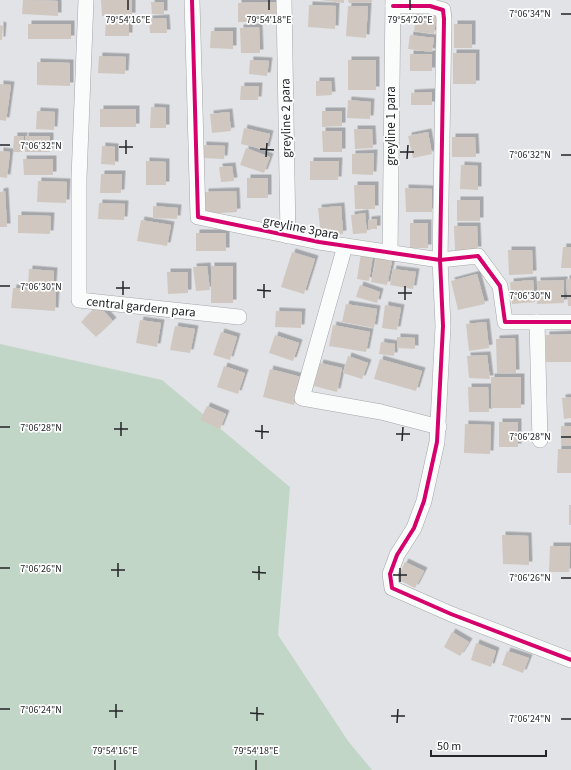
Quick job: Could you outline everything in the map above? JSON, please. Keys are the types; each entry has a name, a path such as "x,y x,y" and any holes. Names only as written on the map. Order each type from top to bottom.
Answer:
{"street":[{"name":"central gardern para","path":"86,0 79,178 78,300 239,317"},
{"name":"greyline 3para","path":"192,0 198,217 288,236 440,260 478,256 500,286 505,322 571,322"},
{"name":"greyline 2 para","path":"284,0 288,236"},
{"name":"greyline 1 para","path":"390,253 393,3"},
{"path":"393,3 430,6 443,10 440,260 443,326 438,442 424,501 414,528 398,555 390,574 392,588 452,614 571,660"},
{"path":"345,246 302,398 381,412 438,427"},
{"path":"538,322 540,440"}],"green space":[{"path":"0,344 162,380 290,487 278,635 348,741 372,770 0,770"}],"building":[{"path":"23,0 58,1 58,16 22,14"},
{"path":"101,0 132,0 132,16 102,16"},
{"path":"320,0 344,0 344,3"},
{"path":"348,0 372,0 372,2 349,3"},
{"path":"151,2 164,2 164,14 152,14"},
{"path":"278,2 278,22 238,22 238,3"},
{"path":"309,5 336,6 335,29 308,27"},
{"path":"348,6 368,6 366,38 346,36"},
{"path":"417,10 437,13 434,34 414,31"},
{"path":"166,18 167,33 150,33 149,19"},
{"path":"106,19 129,19 129,36 105,36"},
{"path":"28,24 71,24 71,39 28,39"},
{"path":"454,24 472,24 472,48 454,48"},
{"path":"0,25 3,26 2,40 0,40"},
{"path":"259,27 260,53 241,53 240,28"},
{"path":"211,31 233,31 233,49 210,48"},
{"path":"410,35 434,38 432,52 408,49"},
{"path":"453,53 476,53 476,84 453,84"},
{"path":"410,54 432,54 432,71 410,71"},
{"path":"99,56 126,57 125,74 98,73"},
{"path":"250,60 269,61 267,76 249,74"},
{"path":"348,60 376,60 376,90 348,90"},
{"path":"37,62 70,63 70,86 37,85"},
{"path":"316,81 331,81 332,95 316,96"},
{"path":"0,84 11,85 6,121 0,120"},
{"path":"241,86 259,86 258,100 240,100"},
{"path":"432,92 432,105 411,105 411,93"},
{"path":"348,100 371,102 370,119 347,118"},
{"path":"151,107 166,108 166,128 150,128"},
{"path":"100,109 136,109 136,127 100,127"},
{"path":"37,111 55,112 54,130 36,129"},
{"path":"322,111 342,111 342,126 322,127"},
{"path":"229,112 231,131 212,133 210,114"},
{"path":"244,128 270,134 266,150 241,144"},
{"path":"354,129 372,129 373,148 355,149"},
{"path":"322,131 342,131 342,152 323,152"},
{"path":"428,132 432,154 413,158 408,136"},
{"path":"14,136 24,136 22,152 13,152"},
{"path":"25,136 50,136 50,152 25,152"},
{"path":"452,137 475,137 476,157 452,157"},
{"path":"203,145 225,146 224,159 203,158"},
{"path":"102,146 115,147 115,165 101,164"},
{"path":"246,148 270,157 264,173 240,165"},
{"path":"0,151 10,152 7,178 0,177"},
{"path":"374,153 373,175 352,174 352,154"},
{"path":"23,159 53,159 53,175 24,175"},
{"path":"146,161 166,162 166,185 146,185"},
{"path":"310,161 339,161 338,180 310,180"},
{"path":"461,165 478,166 478,190 460,189"},
{"path":"232,166 234,181 221,182 219,167"},
{"path":"101,174 122,174 121,193 100,193"},
{"path":"247,178 268,178 268,198 247,198"},
{"path":"38,181 67,182 66,203 37,202"},
{"path":"354,185 375,185 375,209 355,209"},
{"path":"405,188 432,189 432,212 406,212"},
{"path":"5,191 7,227 0,227 0,192"},
{"path":"236,191 237,212 206,214 205,192"},
{"path":"457,200 480,200 480,221 457,221"},
{"path":"99,203 125,204 124,220 98,219"},
{"path":"153,206 178,208 177,219 153,218"},
{"path":"341,206 343,234 321,236 318,208"},
{"path":"365,213 367,233 353,234 351,215"},
{"path":"18,215 51,216 50,234 18,233"},
{"path":"377,219 377,229 368,229 368,220"},
{"path":"141,220 171,225 167,246 137,241"},
{"path":"410,223 428,223 428,248 410,248"},
{"path":"454,226 477,226 478,250 455,250"},
{"path":"196,233 226,233 226,251 196,251"},
{"path":"563,247 571,247 571,268 561,268"},
{"path":"508,250 532,250 533,274 509,275"},
{"path":"292,252 315,259 304,294 281,287"},
{"path":"361,253 373,255 369,281 357,279"},
{"path":"376,258 392,261 387,285 371,282"},
{"path":"207,266 210,290 196,291 193,267"},
{"path":"211,266 233,266 233,303 211,303"},
{"path":"29,269 54,271 53,287 28,285"},
{"path":"393,269 416,272 413,289 390,285"},
{"path":"167,272 188,272 188,293 168,294"},
{"path":"477,274 485,304 458,310 451,281"},
{"path":"566,279 571,279 571,306 568,306"},
{"path":"533,280 535,302 512,304 510,282"},
{"path":"564,280 564,303 537,304 537,281"},
{"path":"360,285 380,292 377,303 356,297"},
{"path":"13,288 56,291 55,311 11,308"},
{"path":"346,304 377,309 374,328 342,322"},
{"path":"98,305 113,321 96,337 81,322"},
{"path":"385,305 401,308 397,330 382,328"},
{"path":"276,311 302,312 301,328 275,327"},
{"path":"140,320 161,323 157,347 136,343"},
{"path":"486,322 489,348 469,351 466,324"},
{"path":"333,325 370,332 366,352 329,346"},
{"path":"175,326 195,329 190,353 170,350"},
{"path":"221,332 237,337 230,360 213,355"},
{"path":"571,334 571,362 546,362 546,335"},
{"path":"275,335 299,343 293,361 269,353"},
{"path":"397,337 415,338 415,349 397,348"},
{"path":"515,338 516,373 497,373 496,339"},
{"path":"381,342 395,344 394,356 379,354"},
{"path":"487,355 490,379 469,378 467,356"},
{"path":"348,356 368,363 362,379 343,373"},
{"path":"380,359 422,371 416,391 374,379"},
{"path":"320,363 342,368 337,392 314,386"},
{"path":"224,366 245,373 238,394 217,387"},
{"path":"270,369 301,377 294,405 263,397"},
{"path":"491,377 521,377 521,408 491,408"},
{"path":"468,387 488,387 489,412 469,412"},
{"path":"571,397 571,418 564,419 562,398"},
{"path":"207,406 226,414 220,429 200,420"},
{"path":"499,422 518,422 518,447 499,447"},
{"path":"465,424 491,425 490,454 464,453"},
{"path":"561,426 571,426 571,445 561,445"},
{"path":"558,449 571,449 571,473 557,473"},
{"path":"569,505 571,505 571,525 569,525"},
{"path":"502,535 528,536 529,565 503,564"},
{"path":"550,546 570,546 569,572 549,572"},
{"path":"405,562 424,571 415,588 397,579"},
{"path":"452,632 469,642 460,656 444,647"},
{"path":"476,643 496,651 491,667 471,660"},
{"path":"507,651 529,658 523,673 502,665"}],"cycle path":[{"path":"192,0 198,217 319,242 440,260 478,256 500,286 505,322 571,322"},
{"path":"393,6 430,6 443,10 444,19 440,260 443,326 437,442 424,501 414,528 397,555 390,574 392,588 451,614 571,660"}]}
